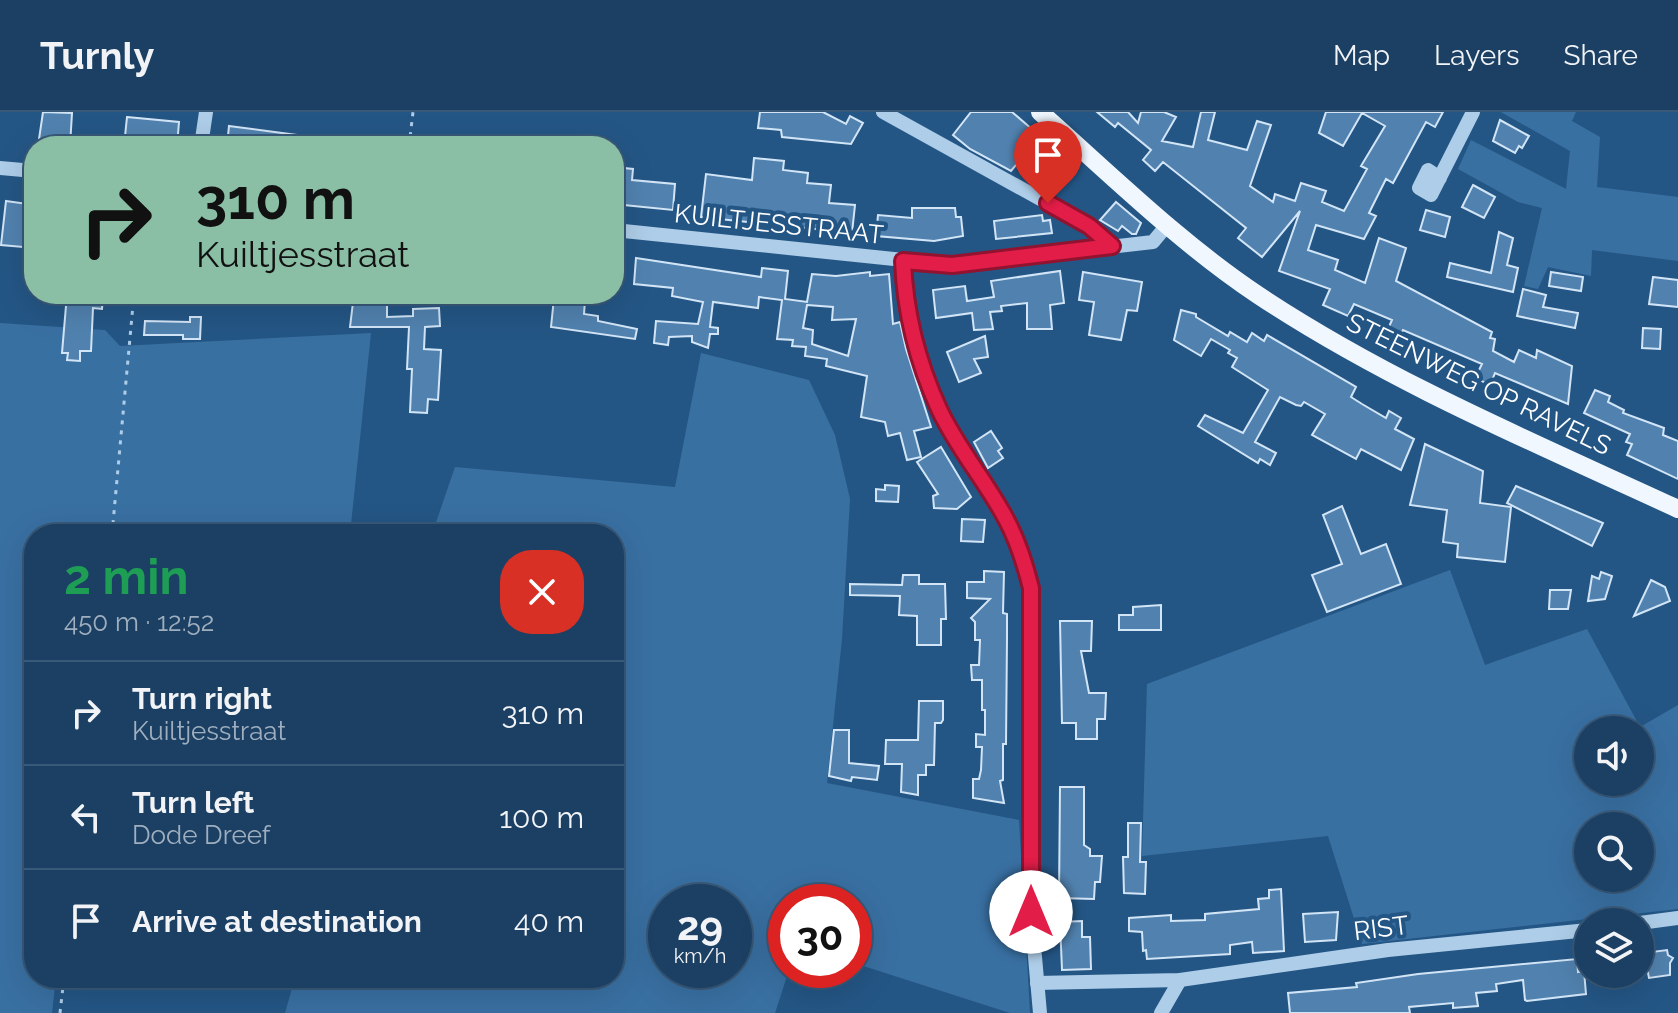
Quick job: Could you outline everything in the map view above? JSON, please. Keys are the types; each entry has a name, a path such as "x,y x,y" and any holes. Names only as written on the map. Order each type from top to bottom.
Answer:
{"main road":[{"name":"STEENWEG OP RAVELS","path":"1040,112 1168,224 1255,293 1396,377 1678,509"}],"street":[{"path":"202,136 206,112"},
{"path":"883,112 1089,226 1112,246"},
{"path":"1440,178 1473,112"},
{"path":"0,168 24,170"},
{"name":"KUILTJESSTRAAT","path":"624,231 952,265 1153,242 1168,224"},
{"path":"903,261 905,304 922,368 952,433 1006,517 1020,548 1031,588 1031,912 1040,1013"},
{"path":"1654,921 1678,918"},
{"name":"RIST","path":"1037,983 1180,980 1388,950 1574,931"},
{"path":"1161,1013 1180,980"}],"path":[{"path":"410,136 413,112"},
{"path":"113,524 133,304"},
{"path":"60,1013 63,988"}],"shaded area":[{"path":"1501,112 1576,112 1572,121 1600,137 1597,187 1678,197 1678,261 1592,250 1591,276 1548,267 1538,289 1524,286 1542,208 1518,202 1458,169 1471,140 1566,189 1570,151"},
{"path":"0,323 105,330 120,346 371,333 351,524 24,524 24,988 55,988 52,1013 0,1013"},
{"path":"701,353 809,380 835,435 850,499 842,639 827,783 1019,820 1030,1013 1010,1013 872,969 872,884 768,884 768,988 783,988 775,1013 285,1013 292,988 624,988 624,524 435,524 455,467 675,487"},
{"path":"1450,570 1485,665 1587,629 1634,716 1574,716 1574,796 1654,796 1654,719 1678,705 1678,909 1654,912 1654,908 1574,908 1574,921 1362,944 1328,836 1142,856 1147,684"}],"building":[{"path":"43,112 72,113 71,136 39,136"},
{"path":"760,112 823,112 846,124 850,116 863,123 851,144 782,137 781,130 758,128"},
{"path":"971,112 1012,112 1040,136 1011,171 970,149 953,135"},
{"path":"1097,112 1128,112 1138,123 1141,112 1164,112 1176,117 1162,141 1193,147 1201,112 1215,112 1208,140 1247,150 1257,121 1271,125 1250,186 1273,202 1275,194 1295,201 1301,183 1326,191 1322,202 1344,211 1367,169 1361,166 1385,126 1362,113 1343,146 1319,133 1326,112 1443,112 1435,127 1426,122 1393,183 1386,179 1369,213 1376,216 1364,239 1316,225 1308,250 1338,260 1335,270 1365,283 1379,238 1406,248 1396,281 1492,332 1490,338 1495,339 1493,351 1514,362 1519,350 1536,358 1537,350 1572,366 1568,404 1495,373 1490,385 1475,378 1482,364 1403,330 1395,346 1380,347 1392,320 1354,304 1348,316 1323,305 1330,289 1279,271 1300,211 1262,257 1238,238 1246,228 1163,162 1155,171 1143,160 1151,150 1118,123 1115,127"},
{"path":"127,117 179,122 178,136 125,136"},
{"path":"1500,120 1529,136 1515,153 1493,141"},
{"path":"229,126 304,136 228,136"},
{"path":"754,158 784,161 783,170 808,173 807,183 831,185 829,203 855,205 852,233 701,217 706,174 752,180"},
{"path":"624,168 633,169 632,180 675,184 673,210 624,205"},
{"path":"1473,185 1495,197 1484,218 1462,207"},
{"path":"6,201 24,203 23,247 1,245"},
{"path":"1116,202 1141,223 1136,234 1122,226 1118,231 1100,220"},
{"path":"912,208 955,208 956,217 961,217 963,236 934,241 876,236 878,215 912,218"},
{"path":"1426,210 1450,217 1445,237 1420,230"},
{"path":"1042,215 1043,221 1050,220 1052,233 996,239 994,221"},
{"path":"1499,232 1513,238 1507,265 1518,268 1513,292 1447,277 1450,263 1491,273"},
{"path":"636,258 761,277 762,268 788,271 785,299 807,302 812,274 889,274 893,324 900,322 931,427 914,431 921,457 907,460 900,433 888,436 885,422 861,417 867,376 826,366 827,359 805,356 806,347 792,346 793,340 777,339 782,300 759,297 758,308 713,302 710,327 718,328 718,334 710,334 708,348 692,342 692,336 669,337 668,345 654,343 656,321 698,324 703,302 672,296 673,288 634,284","holes":["807,305 833,307 832,320 856,319 848,356 812,344 813,330 803,328"]},
{"path":"1060,271 1064,303 1050,305 1052,329 1027,329 1027,303 1001,306 1002,311 990,312 993,329 974,330 972,313 936,318 933,290 965,286 967,301 994,297 991,281"},
{"path":"1083,272 1142,282 1137,311 1127,310 1121,340 1089,335 1094,302 1079,300"},
{"path":"1551,272 1583,277 1581,291 1549,286"},
{"path":"1653,277 1678,280 1678,307 1649,304"},
{"path":"1523,289 1546,295 1543,307 1578,313 1575,328 1517,316"},
{"path":"66,304 102,304 102,309 93,308 91,351 80,351 80,361 67,360 68,353 62,353"},
{"path":"353,304 387,304 387,317 413,316 413,309 439,308 440,326 425,327 424,349 441,350 438,400 428,399 427,413 410,412 412,369 407,369 409,327 350,327"},
{"path":"553,304 585,304 584,314 598,316 598,321 637,329 635,339 551,327"},
{"path":"1181,310 1196,314 1196,317 1228,336 1230,332 1247,342 1252,333 1264,341 1267,335 1356,387 1351,397 1362,404 1386,418 1389,411 1401,418 1395,429 1414,439 1401,470 1361,449 1356,459 1312,435 1325,414 1304,402 1301,406 1296,405 1280,397 1255,442 1276,453 1270,465 1260,459 1258,463 1198,426 1205,415 1243,433 1268,390 1232,367 1237,358 1211,339 1201,356 1174,340"},
{"path":"190,317 201,317 200,339 183,339 183,335 144,335 145,321 190,322"},
{"path":"1643,328 1661,329 1660,349 1642,348"},
{"path":"985,336 988,357 974,359 981,373 959,382 947,352"},
{"path":"1595,390 1610,396 1608,402 1624,410 1623,413 1664,428 1663,435 1678,441 1678,479 1627,455 1632,444 1626,442 1630,434 1584,413"},
{"path":"991,431 1002,448 998,451 1003,458 988,468 974,442"},
{"path":"1425,444 1483,471 1480,503 1511,507 1505,562 1457,557 1458,544 1443,542 1447,510 1410,505"},
{"path":"941,447 971,497 957,509 934,508 933,496 938,494 917,462"},
{"path":"885,485 899,486 898,502 876,501 876,489 885,490"},
{"path":"1516,486 1603,523 1592,546 1507,503"},
{"path":"1342,506 1361,554 1386,544 1401,584 1327,612 1312,575 1342,564 1323,515"},
{"path":"962,519 985,520 983,542 961,541"},
{"path":"984,571 1004,572 1003,613 1007,614 1006,744 1003,744 1003,780 1000,781 1004,803 973,798 973,779 979,779 981,770 982,747 976,747 976,734 985,735 985,710 982,710 982,680 972,680 971,665 979,665 980,640 975,640 975,622 971,618 990,599 967,598 967,582 984,582"},
{"path":"1601,572 1612,576 1605,599 1588,601 1592,576 1599,579"},
{"path":"903,575 919,575 919,584 945,584 946,619 941,619 941,645 917,645 917,616 899,615 900,596 850,595 850,584 902,585"},
{"path":"1651,580 1665,587 1670,601 1634,616"},
{"path":"1550,590 1571,590 1568,609 1549,609"},
{"path":"1161,605 1161,630 1119,630 1119,615 1133,615 1133,607"},
{"path":"1060,621 1092,621 1091,651 1081,651 1089,693 1106,693 1105,719 1097,719 1097,739 1076,739 1076,723 1062,723"},
{"path":"919,701 943,701 943,720 935,723 934,765 926,765 926,775 918,775 918,795 901,792 902,764 885,764 886,740 918,740"},
{"path":"834,730 849,730 849,763 879,766 877,780 852,777 851,781 829,776"},
{"path":"1060,787 1084,787 1084,845 1090,849 1090,856 1102,856 1100,882 1095,882 1094,899 1059,898"},
{"path":"1128,823 1141,823 1140,862 1146,862 1145,894 1124,893 1123,857 1128,857"},
{"path":"1281,889 1284,951 1253,953 1252,942 1230,945 1230,954 1147,959 1146,950 1143,951 1142,932 1129,931 1129,918 1171,915 1171,921 1205,920 1205,914 1259,909 1258,899 1269,898 1269,890"},
{"path":"1338,912 1336,940 1305,942 1303,914"},
{"path":"1082,921 1082,937 1090,937 1091,969 1062,970 1060,922"},
{"path":"1667,950 1673,958 1670,975 1654,977 1654,952"},
{"path":"1574,959 1574,988 1585,988 1586,994 1527,1001 1523,980 1496,984 1497,991 1476,993 1478,1006 1453,1008 1453,1003 1409,1007 1410,1013 1290,1013 1288,993 1357,987 1356,983"}],"route":[{"path":"1031,912 1031,588 1020,548 1006,517 952,433 922,368 905,304 903,261 952,265 1112,246 1089,226 1048,203"}]}
